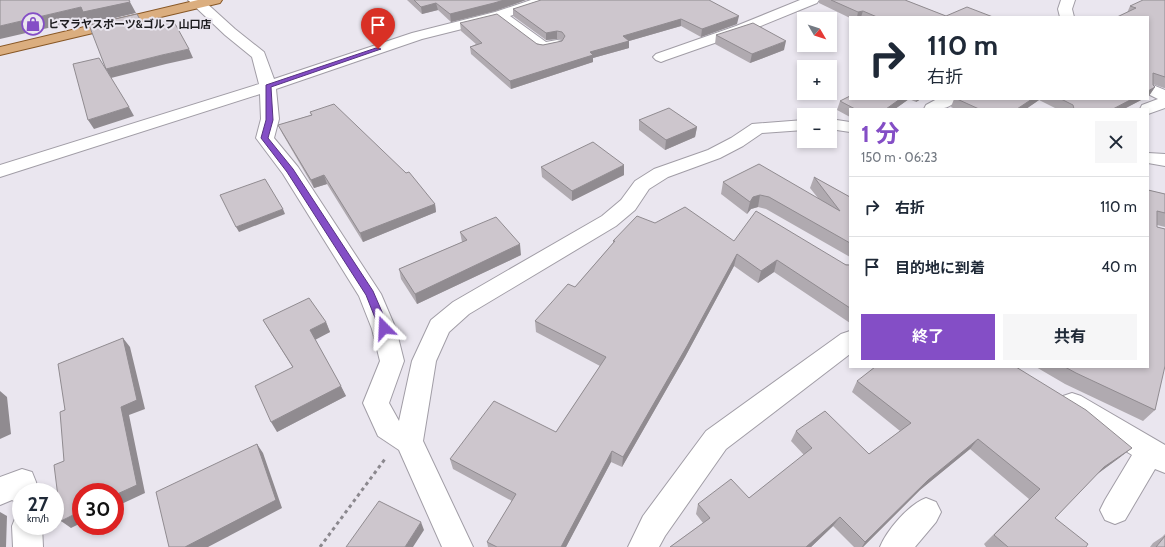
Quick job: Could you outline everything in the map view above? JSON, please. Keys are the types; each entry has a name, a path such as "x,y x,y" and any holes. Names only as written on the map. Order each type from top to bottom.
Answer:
{"main road":[{"path":"0,51 198,2 215,0"}],"street":[{"path":"0,171 268,86 417,36 500,15 544,0"},
{"path":"661,57 740,29 812,0"},
{"path":"1068,0 1065,9 1068,16"},
{"path":"198,2 230,32 259,55 268,86 270,120 265,138 291,171 370,294 384,328 392,361 376,403 388,428 409,441 458,547"},
{"path":"500,15 543,47 557,44"},
{"path":"1149,88 1165,96"},
{"path":"934,108 947,100"},
{"path":"1149,109 1165,102"},
{"path":"409,441 424,361 439,327 461,308 609,221 628,205 642,185 661,173 714,154 737,142 758,128 797,125"},
{"path":"837,125 849,127"},
{"path":"1149,158 1165,160"},
{"path":"643,547 654,526 716,440 849,342"},
{"path":"1051,391 1157,455 1115,510"},
{"path":"0,492 12,487"},
{"path":"895,547 926,512"},
{"path":"27,535 28,547"}],"path":[{"path":"320,547 394,447 409,441"}],"building":[{"path":"0,0 129,0 130,2 83,12 81,7 0,26"},
{"path":"414,0 504,0 450,14 436,3 421,7"},
{"path":"541,0 709,0 739,16 702,29 681,19 623,36 629,41 590,52 593,55 510,81 470,47 482,43 460,23 497,14 537,44 543,45 562,41 565,36 562,32 557,31 546,33 513,9"},
{"path":"831,0 905,0 946,16 875,16 863,11 858,12"},
{"path":"1143,0 1165,0 1165,77 1153,73 1153,85 1155,87 1149,90 1149,16 1119,16 1136,8 1130,6"},
{"path":"967,7 990,16 946,16"},
{"path":"137,14 144,27 173,20 189,49 106,69 89,25"},
{"path":"753,23 786,41 752,54 716,35"},
{"path":"99,58 129,107 88,120 73,64"},
{"path":"849,96 849,100 899,100 887,108 853,108 840,101"},
{"path":"959,100 1030,100 1018,108 977,108"},
{"path":"1063,100 1130,100 1115,108 1074,108 1073,105"},
{"path":"334,104 406,173 409,172 435,204 360,233 324,175 311,180 278,125 312,115 310,112"},
{"path":"669,108 697,127 666,140 639,120"},
{"path":"593,142 624,165 572,191 541,167"},
{"path":"759,164 840,211 814,177 849,196 849,242 769,197 760,195 753,197 750,202 723,182"},
{"path":"265,179 283,209 236,227 220,195"},
{"path":"1149,190 1165,194 1165,213 1157,211 1157,227 1165,229 1165,366 1155,410 1067,368 1149,368"},
{"path":"685,207 734,241 756,211 846,265 849,265 849,307 777,260 761,271 737,254 687,346 623,457 612,451 561,547 497,547 487,542 516,494 450,459 494,401 556,432 606,357 535,321 568,284 575,287 615,241 613,241 637,216 655,223"},
{"path":"496,217 520,244 415,294 399,269 467,240 460,232"},
{"path":"309,298 326,322 310,330 341,386 271,422 255,386 293,367 263,320"},
{"path":"123,338 137,400 121,407 137,485 124,491 124,483 72,483 72,516 64,520 64,483 56,483 54,465 64,461 60,412 65,410 58,364"},
{"path":"874,368 1018,368 1086,410 1132,448 1104,467 1055,518 1088,544 1086,547 1008,547 994,535 1040,489 978,439 928,480 865,542 840,517 806,547 670,547 710,518 698,504 731,479 749,498 812,448 796,431 825,411 869,454 911,423 857,381"},
{"path":"257,444 276,500 185,547 169,547 156,492"},
{"path":"379,501 421,522 405,547 346,547"},
{"path":"1165,536 1165,547 1156,547"}],"place":[{"name":"ヒマラヤスポーツ&ゴルフ 山口店","path":"33,24"}],"route":[{"path":"378,49 268,86 270,120 265,138 291,171 370,294 384,328"}]}
